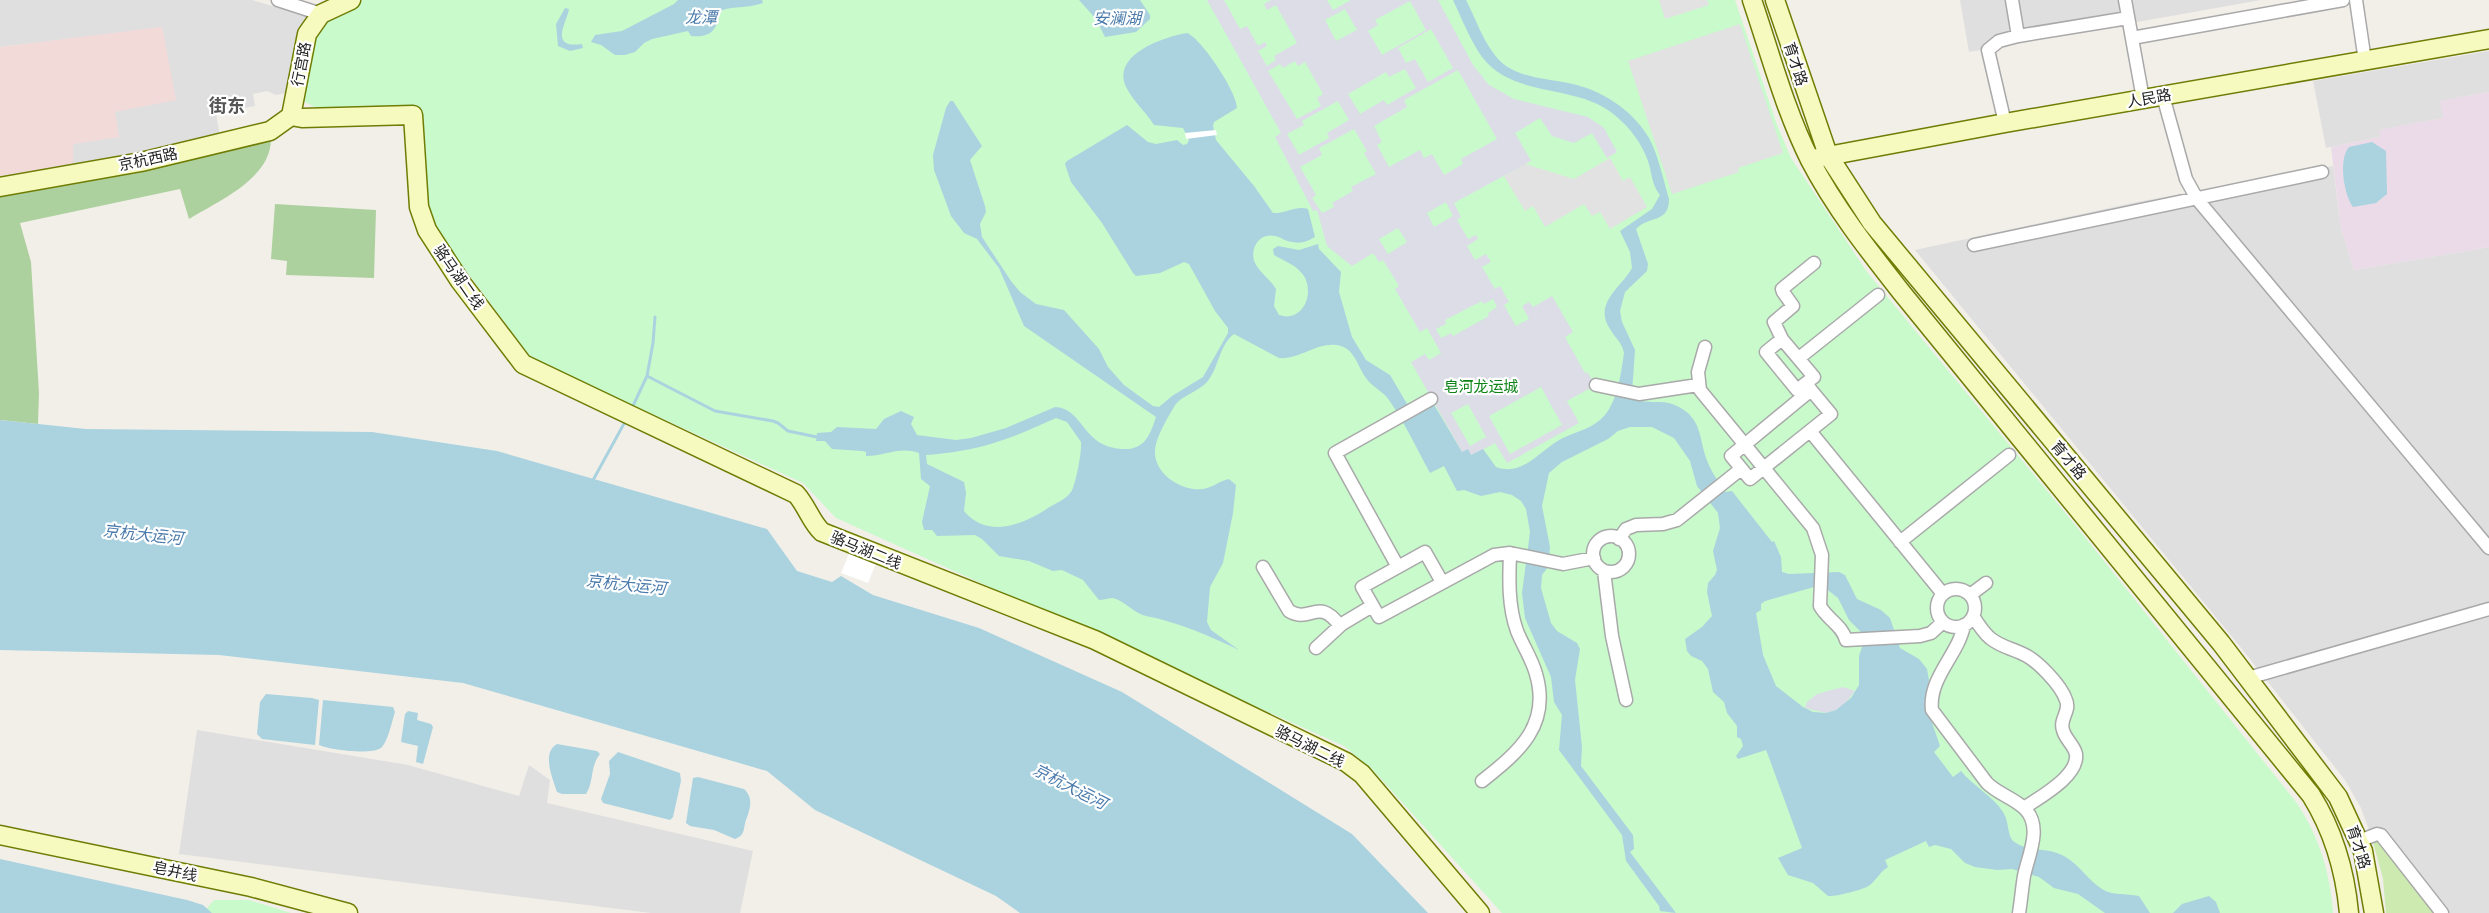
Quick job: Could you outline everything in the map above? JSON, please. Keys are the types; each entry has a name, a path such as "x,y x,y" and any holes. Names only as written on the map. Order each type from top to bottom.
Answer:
{"street":[{"path":"278,0 303,4 321,14 351,0"},
{"name":"育才路","path":"1752,0 1788,108 1819,158 1864,245 2311,795 2333,837 2346,885 2349,913"},
{"name":"育才路","path":"1775,0 1819,158 2248,678 2338,797 2360,841 2370,882 2374,913"},
{"path":"2012,0 2018,36"},
{"path":"2125,0 2143,99"},
{"path":"2132,38 2343,0"},
{"path":"2356,0 2365,61"},
{"name":"行宫路","path":"291,116 307,34 321,14"},
{"path":"2005,123 1988,50 1999,41 2018,36 2128,18"},
{"name":"人民路","path":"1819,158 2005,123 2489,39"},
{"path":"2163,96 2186,179 2197,199 2489,548"},
{"name":"骆马湖二线","path":"291,116 302,118 413,115 419,207 422,220 460,281 523,364 796,494 816,527 822,532 1095,640 1346,762 1362,774 1480,913"},
{"name":"京杭西路","path":"0,187 141,162 270,131 291,116"},
{"path":"1974,245 2322,172"},
{"path":"1808,387 1831,414 1750,479 1731,456 1808,387 1814,377 1782,339 1774,322 1793,306 1782,289 1814,263"},
{"path":"1799,358 1878,295"},
{"path":"1782,339 1766,352 1797,390 1808,387"},
{"path":"1705,347 1698,372 1698,386 1817,535 1822,555 1820,606 1831,621 1843,630 1846,640 1920,636 1931,633 1943,622"},
{"path":"1596,385 1639,394 1698,386"},
{"path":"1398,567 1335,453 1431,399"},
{"path":"1810,431 1943,594"},
{"path":"1900,542 2009,455"},
{"path":"1619,539 1626,529 1636,525 1663,524 1677,520 1741,469"},
{"path":"1604,571 1621,569 1628,559 1627,547 1614,537 1603,538 1595,547 1594,558 1595,563 1604,571 1612,636 1626,700"},
{"path":"1442,582 1425,552 1362,587 1379,617 1494,555 1510,553 1563,564 1594,558"},
{"path":"1482,781 1508,761 1526,742 1539,710 1539,685 1517,630 1511,604 1510,553"},
{"path":"1263,567 1289,611 1300,615 1325,611 1331,614 1340,626"},
{"path":"1970,595 1986,583"},
{"path":"1969,621 1952,627 1943,622 1936,608 1943,594 1958,589 1970,595 1975,604 1969,621 1956,649 1941,674 1933,697 1932,710 1994,791 2024,808 2032,824 2033,839 2024,875 2019,913"},
{"path":"1316,648 1340,626 1372,606"},
{"path":"2248,678 2489,609"},
{"path":"1969,621 2007,649 2026,655 2041,667 2066,697 2068,707 2062,723 2063,731 2076,757 2073,768 2067,777 2024,808"},
{"name":"皂井线","path":"0,835 251,887 348,913"},
{"path":"2360,841 2381,835 2442,913"}],"shaded area":[{"path":"0,0 252,0 309,17 291,92 276,95 267,91 253,94 255,106 216,113 220,137 73,164 73,144 114,112 162,28 0,47"},
{"path":"1207,0 1224,0 1240,29 1247,26 1258,46 1265,42 1267,46 1258,51 1267,66 1276,60 1274,56 1297,43 1276,5 1267,10 1264,4 1271,0 1327,0 1333,10 1351,0 1438,0 1473,65 1489,85 1514,99 1588,117 1604,128 1617,152 1607,158 1592,133 1574,143 1552,136 1540,118 1515,133 1531,161 1454,203 1461,217 1457,220 1468,239 1476,235 1478,239 1467,246 1475,260 1486,254 1491,262 1482,267 1495,289 1500,286 1509,302 1504,305 1516,326 1529,319 1522,306 1529,302 1533,307 1552,296 1573,332 1565,337 1585,373 1587,372 1596,385 1567,401 1579,423 1507,463 1495,443 1471,456 1462,452 1411,362 1425,354 1429,360 1441,353 1427,328 1420,332 1395,289 1399,286 1383,260 1379,262 1373,253 1352,266 1327,246 1317,210 1313,211 1275,137 1281,133","holes":["1410,1 1426,30 1382,55 1368,31 1378,25 1375,20","1345,9 1357,30 1336,41 1325,20","1431,29 1453,68 1428,82 1415,59 1406,63 1398,48","1295,61 1298,66 1305,62 1323,94 1317,98 1321,106 1297,119 1268,71 1280,64 1283,68","1405,69 1416,88 1387,105 1384,100 1360,114 1348,94 1386,72 1389,77","1458,70 1497,139 1461,159 1463,164 1444,175 1432,154 1424,158 1420,150 1389,167 1377,145 1382,142 1374,126 1407,107 1404,100","1338,101 1349,120 1327,133 1329,138 1299,155 1287,134 1304,125 1302,121","1354,129 1367,151 1364,153 1376,174 1351,187 1353,191 1332,203 1334,207 1322,213 1312,198 1316,195 1300,167 1322,155 1319,148","1446,202 1453,216 1434,227 1427,213","1398,228 1407,242 1388,254 1379,239","1493,299 1497,307 1488,313 1489,316 1453,336 1451,333 1441,338 1436,329 1446,324 1445,320 1482,301 1484,304","1541,387 1562,425 1510,454 1489,416","1468,404 1486,437 1470,446 1451,413"]},
{"path":"1659,0 1707,0 1709,5 1665,19"},
{"path":"1960,0 2261,0 1969,52"},
{"path":"1740,24 1783,153 1738,168 1739,172 1672,194 1628,61"},
{"path":"162,27 176,100 115,112 119,137 73,144 73,164 0,178 0,47"},
{"path":"2489,51 2489,92 2441,101 2443,118 2380,130 2380,137 2326,148 2313,81"},
{"path":"2489,92 2489,247 2354,270 2341,228 2331,147 2380,137 2379,130 2443,118 2440,101"},
{"path":"1610,158 1623,181 1630,177 1647,207 1610,229 1600,212 1592,216 1584,204 1545,227 1533,206 1525,211 1504,176 1525,164 1574,179"},
{"path":"2333,166 2341,228 2354,270 2489,247 2489,913 2436,913 2373,841 2361,808 2345,780 2242,649 1915,250 2132,203"},
{"path":"1843,687 1855,691 1844,705 1836,710 1826,713 1805,708 1807,702 1817,694"},
{"path":"197,730 408,765 519,796 529,765 550,780 547,803 753,851 740,913 651,913 179,854"}],"green space":[{"name":"皂河龙运城","path":"363,0 1735,0 1777,125 1791,158 1867,272 2076,526 2296,802 2311,828 2322,855 2333,913 1502,913 1372,769 1344,746 836,518 803,483 532,359 434,228 423,191 420,107 324,112 303,101 313,38 329,17"},
{"path":"271,139 269,153 253,177 228,196 189,219 180,189 20,223 31,262 39,393 38,424 0,420 0,194"},
{"path":"275,204 376,210 374,278 286,275 287,261 271,259"},
{"path":"2379,839 2436,913 2386,913 2383,879 2373,842"},
{"path":"214,900 249,900 291,913 203,913"}],"water":[{"name":"龙潭","path":"678,0 762,0 763,3 728,8 719,12 715,28 703,36 691,36 688,31 652,39 635,52 625,55 615,55 601,45 591,42 595,35 622,31"},
{"name":"安澜湖","path":"1079,0 1140,0 1150,15 1150,19 1136,32 1105,37 1096,19"},
{"path":"1453,0 1466,0 1487,44 1506,66 1528,76 1580,86 1603,95 1634,118 1649,138 1669,199 1666,212 1662,216 1636,229 1648,264 1647,271 1625,292 1620,311 1622,322 1635,350 1632,393 1634,398 1670,403 1691,416 1699,430 1708,463 1714,474 1725,492 1732,491 1772,542 1774,541 1781,557 1782,572 1789,574 1839,572 1845,575 1857,599 1881,610 1890,618 1900,648 1919,659 1927,669 1929,680 1926,705 1940,746 1934,752 1953,777 1961,771 1999,806 2005,815 2012,840 2022,846 2051,851 2064,856 2102,889 2115,894 2139,896 2150,913 2105,913 2078,894 2054,888 2039,877 2012,869 1997,870 1975,867 1965,863 1951,849 1935,845 1929,847 1926,841 1885,860 1888,867 1863,889 1828,896 1813,883 1788,875 1778,858 1802,848 1766,750 1738,759 1736,756 1743,746 1741,739 1737,737 1737,726 1727,713 1724,702 1713,692 1708,669 1702,661 1691,656 1687,651 1685,639 1702,627 1712,616 1707,592 1708,583 1717,570 1713,551 1720,528 1718,513 1697,486 1690,461 1674,438 1652,427 1630,427 1618,431 1608,439 1562,462 1549,473 1542,506 1550,547 1548,567 1542,575 1541,588 1551,623 1557,631 1577,643 1580,649 1575,680 1582,747 1581,766 1633,835 1634,849 1630,852 1676,913 1660,911 1659,906 1626,861 1622,835 1559,750 1562,715 1554,702 1551,677 1525,618 1522,593 1530,532 1526,509 1521,501 1512,495 1500,492 1481,496 1464,490 1457,491 1444,466 1430,473 1389,400 1368,381 1355,358 1342,346 1321,346 1293,357 1279,358 1234,334 1225,344 1207,382 1180,400 1174,407 1157,442 1155,454 1160,469 1179,485 1203,489 1229,479 1236,485 1223,563 1210,587 1207,622 1211,630 1239,650 1182,626 1142,615 1113,598 1099,600 1083,580 1062,570 1053,571 1029,561 999,556 975,535 937,536 932,530 924,530 922,522 930,486 921,479 919,453 899,451 866,456 866,452 832,449 825,441 816,441 817,433 831,432 837,427 876,429 884,419 901,411 914,417 911,424 917,435 956,440 971,438 1006,428 1055,407 1065,409 1072,414 1091,435 1109,447 1130,449 1146,440 1156,417 1024,326 999,268 977,239 964,233 951,216 934,170 933,155 946,108 950,101 953,101 982,146 970,160 986,212 980,224 982,237 1011,281 1020,292 1036,304 1064,310 1099,349 1108,367 1124,385 1153,406 1159,407 1203,377 1228,333 1228,328 1215,311 1189,264 1184,262 1160,273 1136,276 1133,273 1102,223 1071,182 1065,164 1127,125 1148,142 1156,144 1177,140 1183,145 1187,144 1189,140 1183,128 1154,125 1129,92 1123,76 1132,57 1142,50 1153,43 1187,33 1209,55 1225,79 1235,100 1237,108 1214,122 1216,140 1273,213 1300,208 1308,209 1315,237 1299,243 1269,235 1260,239 1254,247 1255,263 1276,289 1274,306 1279,315 1294,315 1300,311 1307,299 1308,291 1307,283 1301,272 1274,255 1273,249 1278,246 1299,250 1318,244 1319,249 1341,272 1339,292 1352,337 1366,360 1390,375 1413,414 1433,403 1462,452 1468,449 1471,455 1483,449 1496,467 1515,468 1531,461 1561,439 1595,424 1605,415 1613,401 1624,353 1610,329 1605,311 1610,296 1632,268 1630,252 1620,231 1652,209 1660,195 1643,149 1636,137 1617,117 1602,106 1585,99 1529,86 1512,80 1496,70 1482,57","holes":["1056,418 1067,422 1081,442 1073,488 1063,499 1028,520 994,527 973,520 964,511 966,493 964,482 927,464 926,455 962,451 993,443","1814,587 1824,587 1838,598 1849,620 1862,633 1864,641 1859,656 1859,685 1851,698 1836,710 1826,713 1813,712 1803,707 1776,686 1763,655 1756,613 1761,610 1761,604 1765,601"]},
{"path":"565,8 569,9 562,39 572,44 582,44 583,48 570,51 558,46 556,24"},
{"path":"2372,142 2386,151 2387,194 2376,203 2353,207 2347,194 2344,177 2346,153 2349,147"},
{"name":"京杭大运河","path":"0,420 86,429 372,432 497,451 767,529 797,571 832,582 841,576 873,595 979,628 1122,692 1352,834 1428,913 1020,913 996,896 815,810 767,771 463,683 219,655 0,650"},
{"path":"266,694 319,700 315,745 262,739 257,734 260,702"},
{"path":"323,700 393,707 395,712 388,736 381,748 360,751 319,745"},
{"path":"408,711 418,713 417,720 431,724 433,727 423,764 416,762 418,746 401,742 405,714"},
{"path":"557,744 597,751 600,754 586,794 557,792 549,760 552,748"},
{"path":"618,752 680,773 681,781 673,817 670,820 603,803 601,799 610,774 609,761"},
{"path":"698,777 744,789 747,792 750,808 744,831 739,837 735,839 714,830 690,826 686,823 693,778"},
{"path":"0,859 187,900 203,905 212,913 0,913"},
{"path":"2209,896 2216,902 2220,913 2173,913 2182,904"}],"pier":[{"path":"1216,130 1217,135 1186,139 1185,133"},
{"path":"851,549 878,558 868,583 841,573"}],"waterway":[{"path":"647,376 655,317"},
{"path":"632,408 647,376 715,411 773,421 788,431 817,437"},
{"path":"592,482 626,420"}],"district":[{"name":"街东","path":"227,105"}]}
